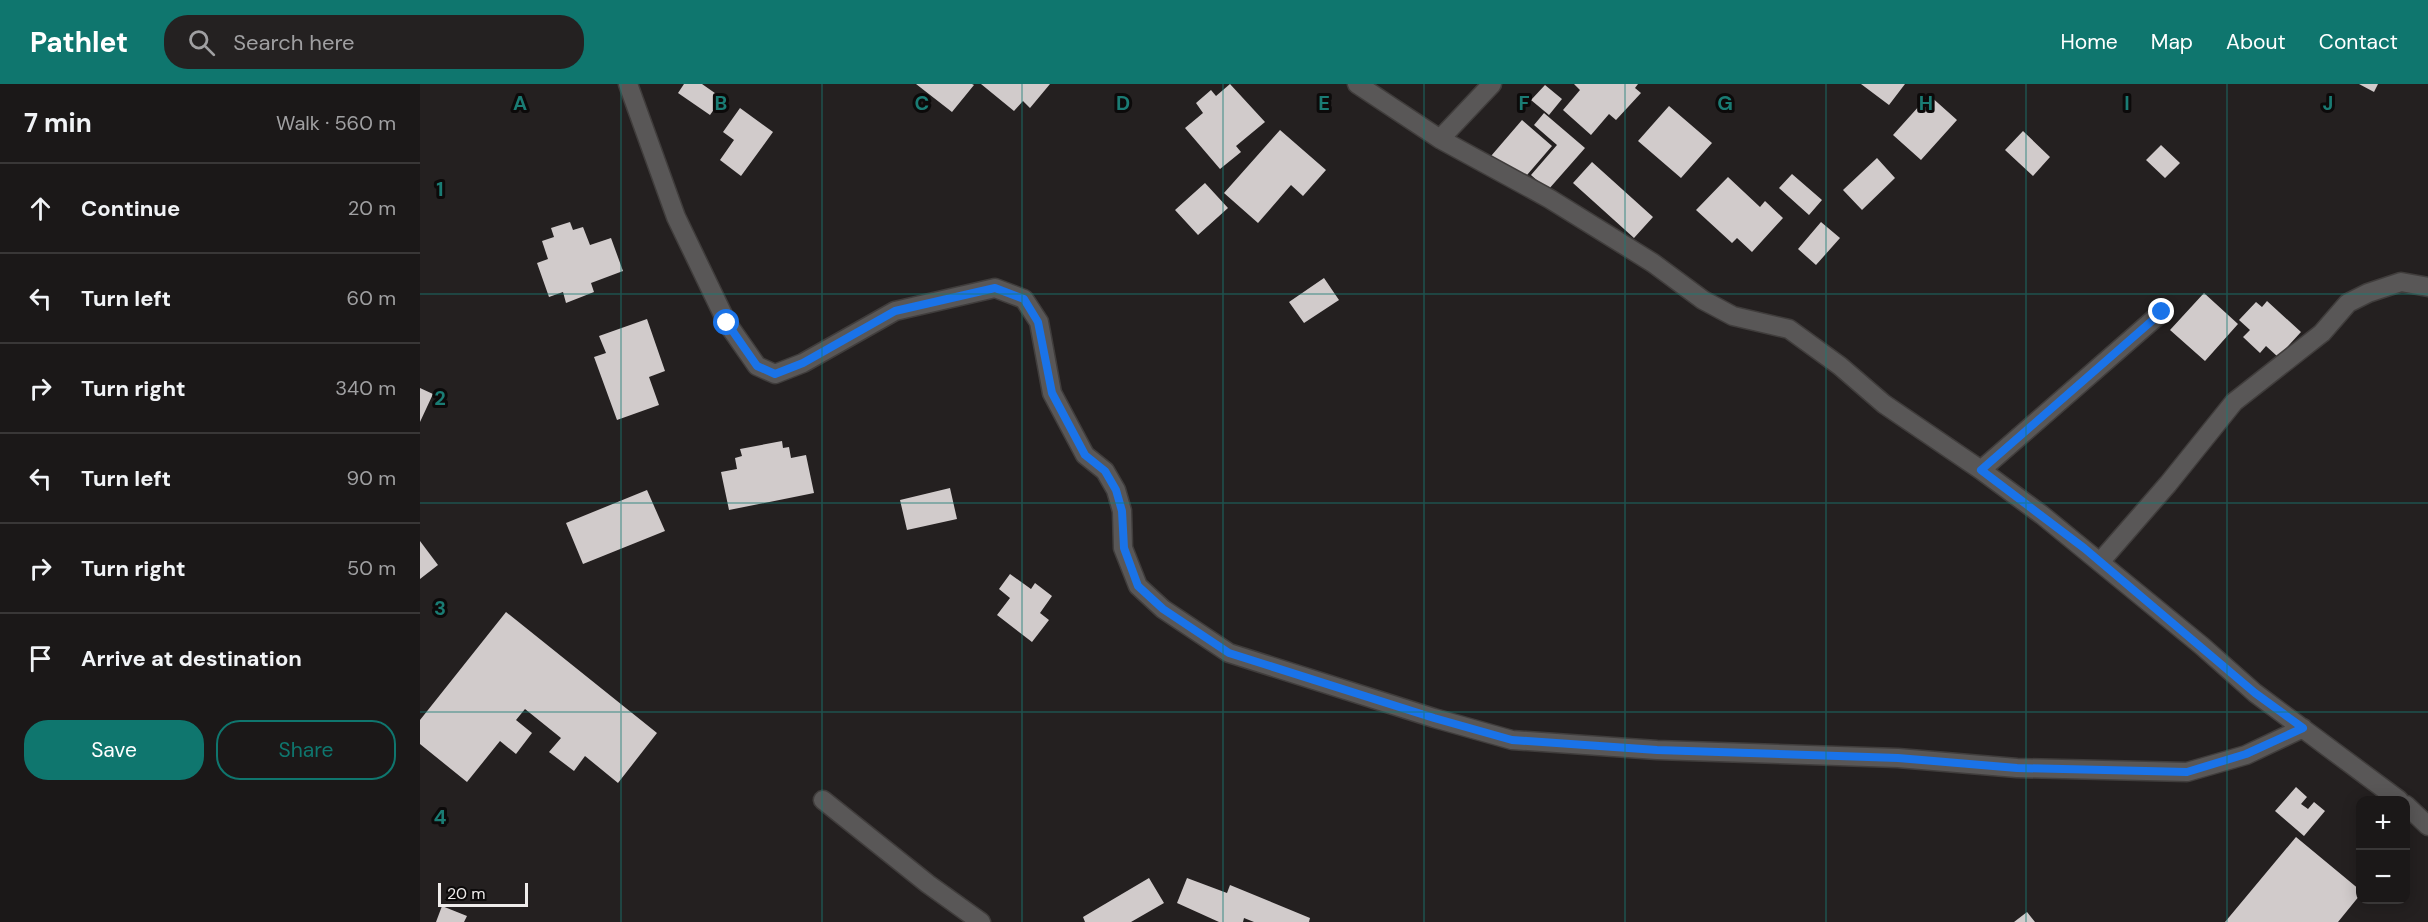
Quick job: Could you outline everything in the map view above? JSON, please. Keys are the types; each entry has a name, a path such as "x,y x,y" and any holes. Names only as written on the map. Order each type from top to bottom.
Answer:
{"street":[{"path":"628,84 676,217 727,323 757,366 775,374 803,363 895,311 995,288 1024,299 1038,322 1052,393 1085,455 1105,471 1116,490 1122,511 1124,548 1138,586 1163,609 1229,653 1434,718 1512,740 1646,749 1853,756 2017,768 2187,772 2246,754 2303,728"},
{"path":"1357,84 1440,139 1550,199 1653,263 1703,300 1733,316 1790,329 1840,366 1884,404 1981,470 2084,548 2255,693 2392,796"},
{"path":"1440,139 1492,84"},
{"path":"2100,562 2168,484 2234,402 2322,333 2348,303 2368,293 2402,282 2428,287"},
{"path":"1981,470 2162,312"},
{"path":"824,800 928,884 981,922"},
{"path":"2410,809 2428,826"}],"building":[{"path":"684,84 702,84 722,98 710,115 678,93"},
{"path":"916,84 972,84 974,85 952,112"},
{"path":"981,84 1050,84 1030,108 1023,101 1014,111"},
{"path":"1230,84 1265,122 1236,146 1241,152 1220,169 1185,128 1203,113 1196,103 1211,90 1216,96"},
{"path":"1574,84 1638,84 1635,88 1641,93 1616,120 1609,114 1591,135 1563,110 1580,90"},
{"path":"1861,84 1905,84 1889,105"},
{"path":"2359,84 2378,84 2374,92"},
{"path":"1545,85 1562,99 1549,115 1531,100"},
{"path":"1929,95 1957,120 1921,160 1893,135"},
{"path":"1669,106 1712,143 1681,178 1638,141"},
{"path":"740,108 773,132 741,176 720,160 734,140 723,132"},
{"path":"1544,113 1585,148 1548,190 1531,175 1557,145 1534,125"},
{"path":"1522,120 1552,146 1521,182 1491,156"},
{"path":"1280,130 1326,170 1303,196 1291,185 1258,223 1224,193"},
{"path":"2023,131 2050,157 2033,176 2005,150"},
{"path":"2161,145 2180,163 2165,178 2146,160"},
{"path":"1877,158 1895,178 1862,210 1843,190"},
{"path":"1592,162 1653,217 1634,238 1573,183"},
{"path":"1792,174 1822,200 1809,215 1779,188"},
{"path":"1728,177 1760,207 1765,201 1783,218 1752,252 1737,238 1732,243 1696,210"},
{"path":"1205,183 1228,208 1198,235 1175,210"},
{"path":"570,222 573,230 583,227 590,245 611,238 623,271 591,283 594,292 566,303 563,292 549,297 537,263 548,259 542,241 554,237 551,228"},
{"path":"1821,222 1840,238 1816,265 1798,249"},
{"path":"1324,278 1339,300 1304,323 1289,302"},
{"path":"2204,293 2238,324 2205,361 2170,330"},
{"path":"2267,301 2301,332 2278,357 2266,346 2260,353 2243,337 2250,330 2239,320 2256,302 2262,307"},
{"path":"647,319 665,371 649,377 659,405 617,420 594,357 606,353 599,336"},
{"path":"420,388 433,394 420,422"},
{"path":"782,441 783,448 789,447 791,458 806,455 814,493 729,510 721,472 737,469 735,458 742,456 740,449"},
{"path":"950,488 957,519 907,530 900,500"},
{"path":"647,490 665,531 583,564 566,523"},
{"path":"420,541 438,565 420,579"},
{"path":"1010,574 1031,589 1035,583 1052,596 1040,613 1049,620 1032,642 997,615 1010,598 999,589"},
{"path":"506,612 657,733 618,783 585,756 574,771 549,752 561,738 525,709 516,720 532,733 516,754 500,741 467,782 420,744 420,720"},
{"path":"2296,787 2307,797 2301,804 2308,809 2314,802 2325,811 2304,836 2275,811"},
{"path":"2296,837 2356,887 2356,900 2338,922 2225,922"},
{"path":"1149,878 1164,903 1131,922 1085,922 1083,917"},
{"path":"1187,878 1227,893 1230,885 1310,918 1309,922 1254,922 1244,918 1243,922 1219,922 1177,903"},
{"path":"442,906 467,916 464,922 436,922"},
{"path":"2027,912 2035,922 2014,922"}],"route":[{"path":"727,323 757,366 775,374 803,363 895,311 995,288 1024,299 1038,322 1052,393 1085,455 1105,471 1116,490 1122,511 1124,548 1138,586 1163,609 1229,653 1434,718 1512,740 1657,750 1807,753 1898,758 2017,768 2187,772 2246,754 2303,728 2255,693 2084,548 1981,470 2162,312"}]}
